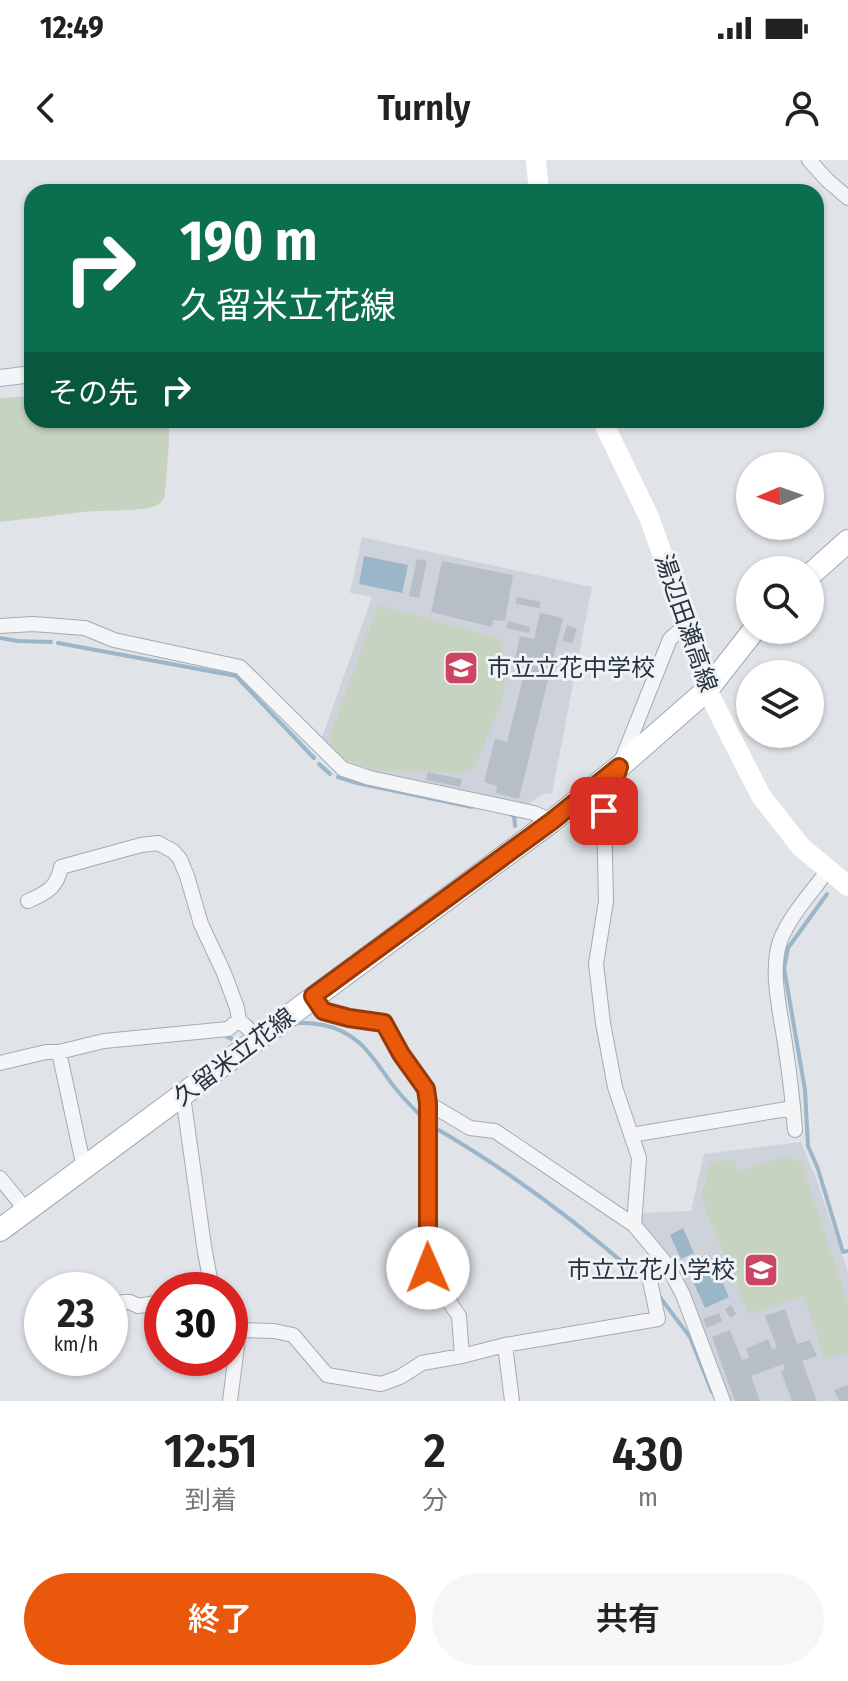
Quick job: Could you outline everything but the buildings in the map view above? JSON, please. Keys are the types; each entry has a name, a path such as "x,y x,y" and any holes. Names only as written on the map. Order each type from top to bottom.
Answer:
{"main road":[{"path":"536,160 538,184"},
{"name":"湯辺田瀬高線","path":"606,428 649,517 707,690 761,796 801,847 848,886"},
{"path":"824,562 848,541"},
{"name":"久留米立花線","path":"0,1230 552,821 707,690 743,644"}],"street":[{"path":"809,160 848,198"},
{"path":"0,378 24,375"},
{"path":"0,626 33,624 85,628 114,640 240,667 343,769 370,778 534,813 552,821"},
{"path":"634,1225 639,1158 613,1076 596,964 606,901 604,811 670,639 687,624"},
{"path":"28,901 48,892 59,877 61,867 141,845 158,843 173,851 187,876 201,924 224,973 239,1020 258,1038"},
{"path":"795,1130 776,959 788,925 828,870"},
{"path":"313,996 323,1011 384,1023 426,1089 428,1268 459,1316 462,1356"},
{"path":"0,1063 104,1041 228,1029 239,1020"},
{"path":"59,1052 84,1168"},
{"path":"183,1096 209,1272"},
{"path":"428,1103 470,1128 495,1131 634,1225 668,1266 683,1295 723,1401"},
{"path":"631,1135 793,1108"},
{"path":"0,1178 26,1210"},
{"path":"248,1326 293,1335 327,1375 381,1384 400,1377 422,1363 505,1345 658,1319 650,1270 668,1266"},
{"path":"505,1345 512,1401"},
{"path":"230,1401 231,1376"}],"shaded area":[{"name":"市立立花中学校","path":"362,537 592,587 552,793 544,794 520,809 347,768 321,740 372,597 350,593"},
{"name":"市立立花小学校","path":"801,1142 848,1272 848,1401 727,1401 703,1334 639,1229 637,1213 691,1211 704,1154"}],"green space":[{"path":"24,396 24,428 169,428 164,499 154,507 0,522 0,398"},
{"path":"378,605 498,638 508,664 503,697 475,767 460,773 373,770 336,753 329,739"},
{"path":"785,1157 801,1162 848,1303 848,1352 825,1360 803,1296 749,1315 701,1199 710,1162 734,1160 739,1172"}],"water":[{"path":"364,556 408,565 402,593 359,584"},
{"path":"683,1228 694,1253 681,1259 670,1235"},
{"path":"710,1255 729,1297 705,1308 686,1266"}],"waterway":[{"path":"0,638 51,642"},
{"path":"58,643 236,676 314,758"},
{"path":"319,764 330,774"},
{"path":"338,777 472,807"},
{"path":"512,815 515,826"},
{"path":"827,894 788,948 784,968 805,1090 808,1146 843,1252 848,1251"},
{"path":"292,1024 308,1023 338,1029 360,1043 423,1118"},
{"path":"227,1037 232,1039"},
{"path":"432,1126 542,1198 644,1281"},
{"path":"659,1296 690,1337 712,1392"}],"place":[{"name":"市立立花中学校","path":"461,668"},
{"name":"市立立花小学校","path":"761,1270"}],"route":[{"path":"428,1268 426,1089 384,1023 323,1011 313,996 552,821 619,767 604,811"}]}
